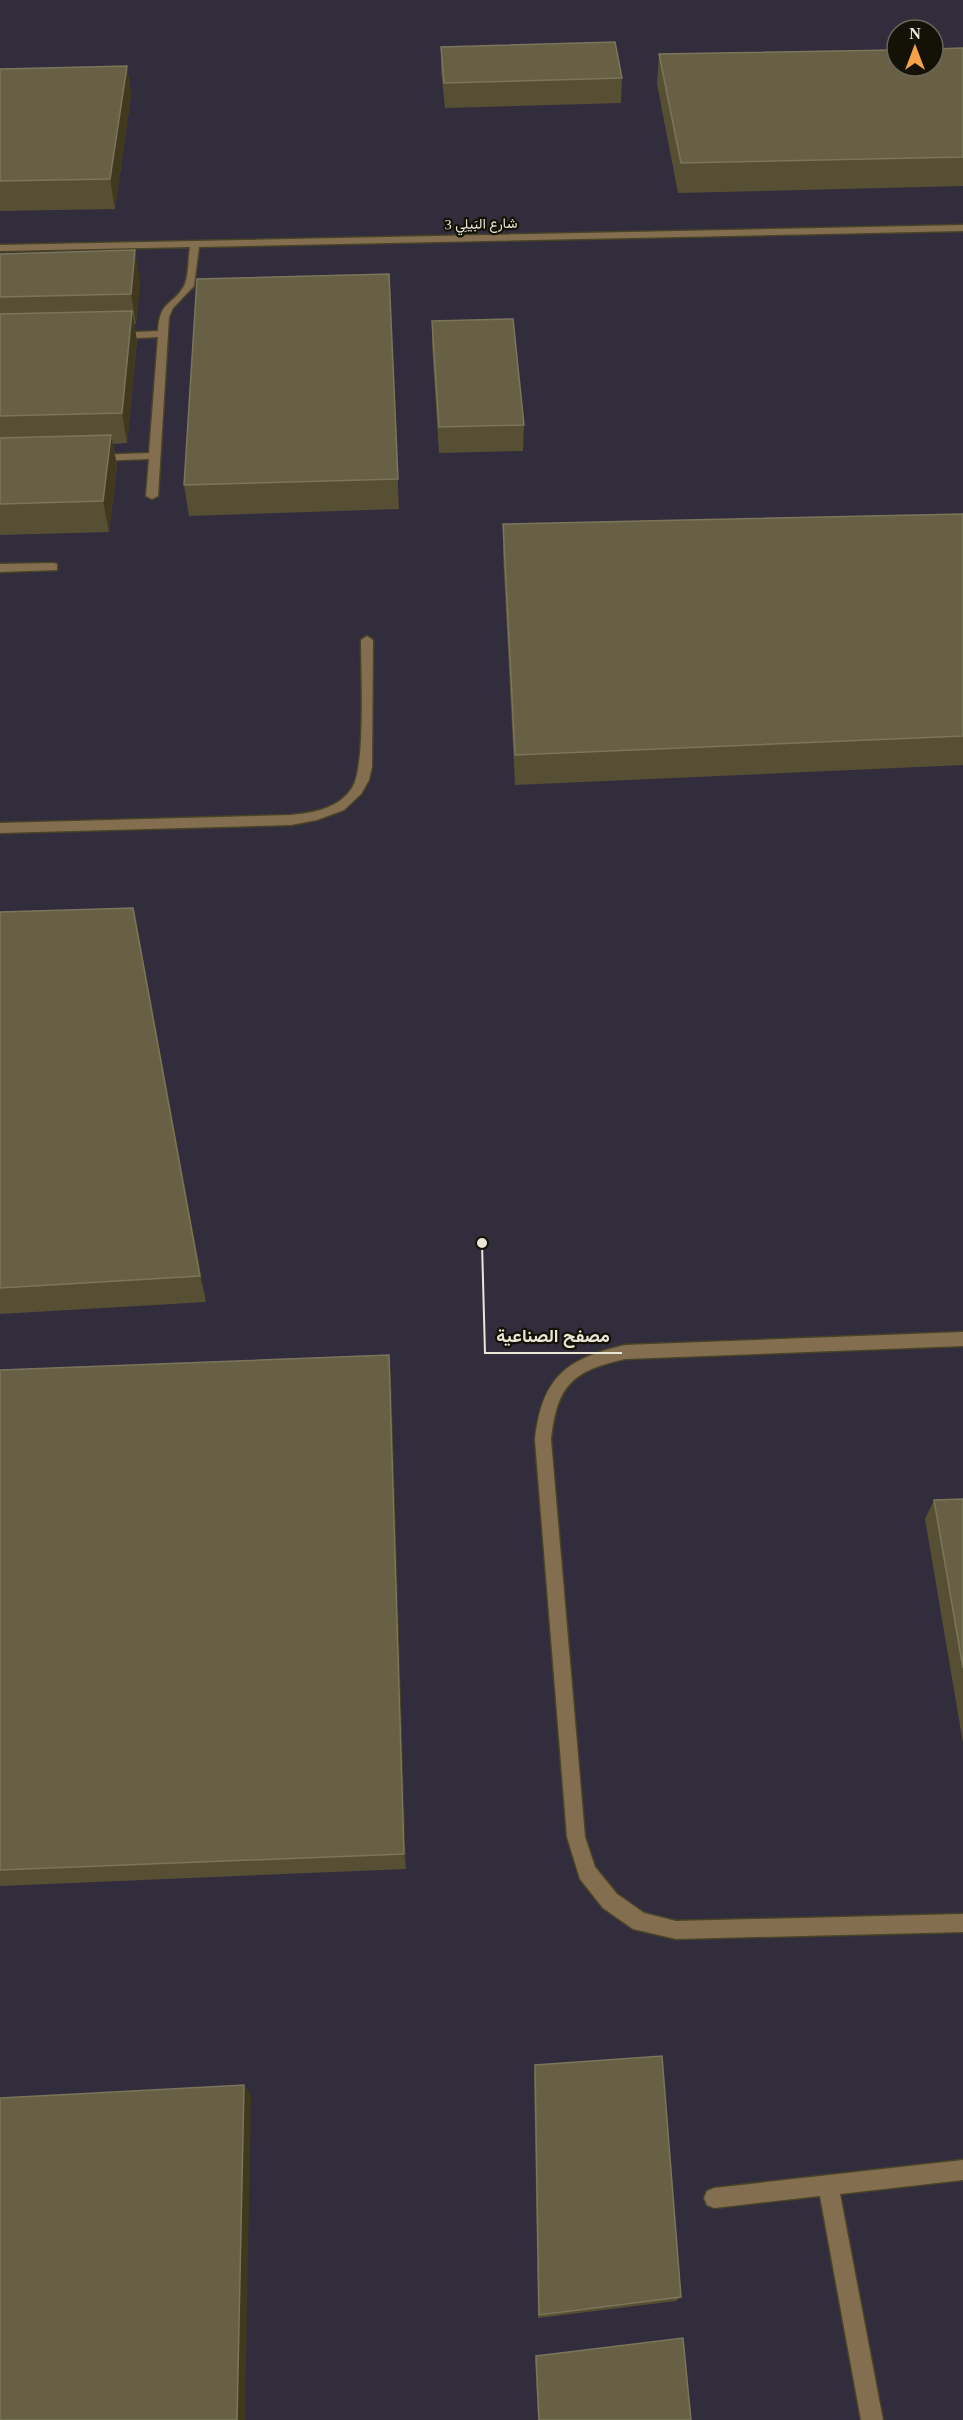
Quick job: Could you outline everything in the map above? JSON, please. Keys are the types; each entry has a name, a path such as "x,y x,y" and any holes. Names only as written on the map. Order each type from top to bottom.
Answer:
{"street":[{"name":"شارع البَيلِي 3","path":"0,248 963,228"},
{"path":"152,496 164,317 169,307 189,286 195,244"},
{"path":"105,336 163,334"},
{"path":"83,458 154,456"},
{"path":"0,568 53,567"},
{"path":"0,828 291,820 311,819 329,813 345,804 357,793 364,780 367,640"},
{"path":"963,1338 624,1352 596,1358 572,1370 555,1390 545,1414 543,1440 576,1837 587,1872 610,1900 640,1922 676,1930 963,1923"},
{"path":"714,2198 963,2170"},
{"path":"828,2186 872,2420"}],"shaded area":[{"path":"0,0 963,0 963,2420 0,2420"}],"building":[{"path":"615,42 622,78 444,83 441,47"},
{"path":"963,48 963,157 681,163 659,54 885,50 885,78 945,78 945,49"},
{"path":"127,66 110,179 0,181 0,69"},
{"path":"135,250 131,294 0,297 0,254"},
{"path":"389,274 398,479 184,485 197,279"},
{"path":"132,311 122,413 0,416 0,314"},
{"path":"513,319 524,425 439,427 432,321"},
{"path":"111,435 103,501 0,504 0,438"},
{"path":"963,514 963,736 515,755 503,524"},
{"path":"133,908 200,1276 0,1288 0,912"},
{"path":"389,1355 404,1854 0,1870 0,1370"},
{"path":"963,1499 963,1668 934,1500"},
{"path":"662,2056 681,2297 539,2315 535,2065"},
{"path":"244,2085 237,2420 0,2420 0,2098"},
{"path":"683,2338 691,2420 539,2420 536,2356"}],"place":[{"name":"مصفح الصناعية","path":"482,1243"}]}
